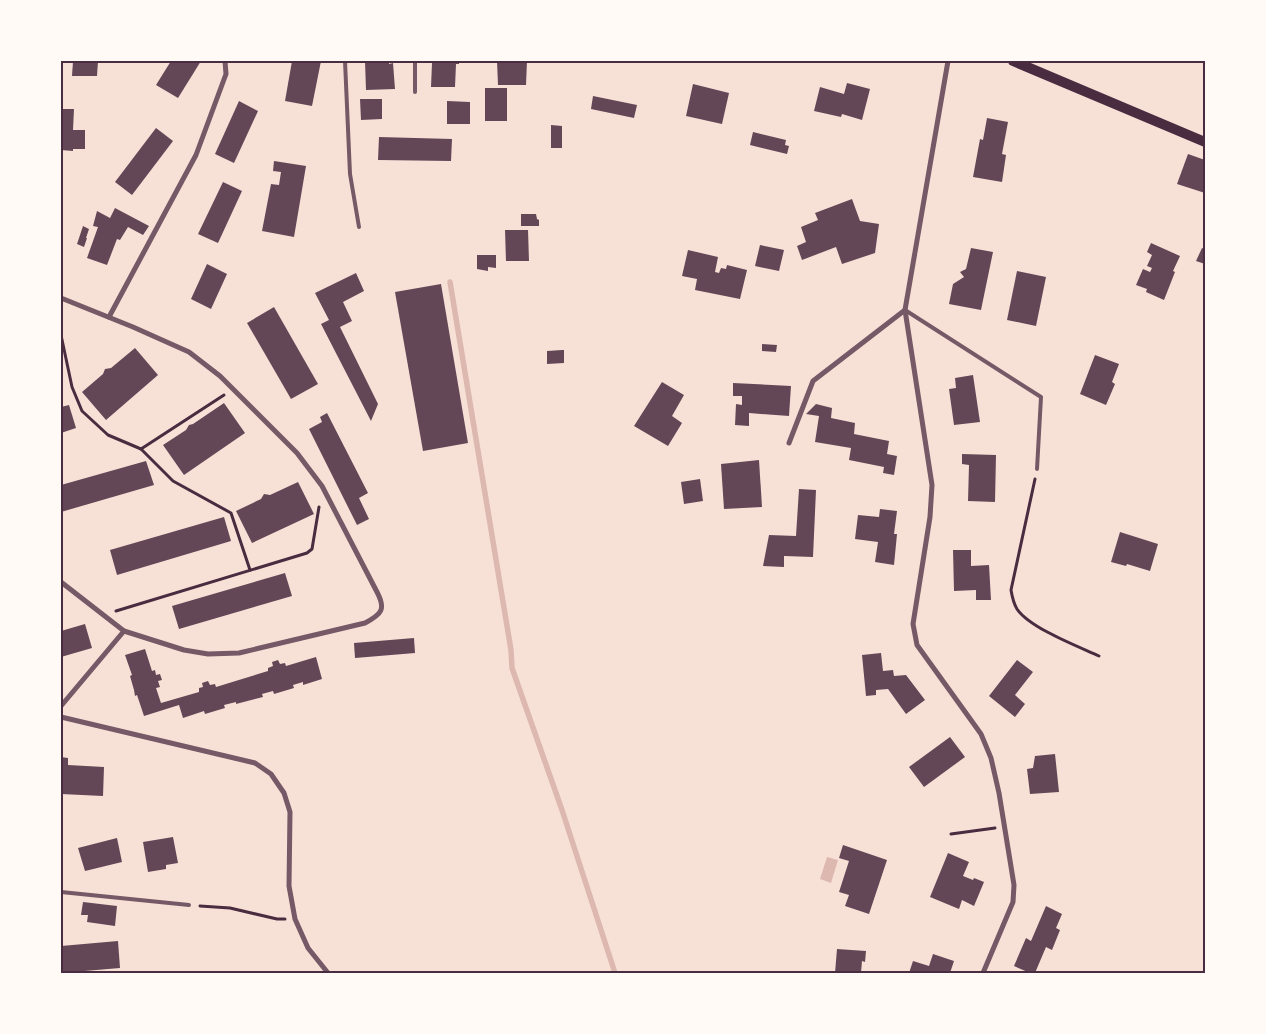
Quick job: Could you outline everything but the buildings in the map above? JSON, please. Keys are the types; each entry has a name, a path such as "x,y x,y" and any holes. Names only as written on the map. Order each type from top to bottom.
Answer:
{"main road":[{"path":"1013,61 1205,142"}],"street":[{"path":"109,317 196,155 226,74 225,61"},
{"path":"948,61 904,310 932,485 930,517 913,624 917,645 981,734 991,758 999,793 1014,885 1013,902 983,973"},
{"path":"61,298 189,352 220,376 297,453 322,486 382,602 382,609 377,617 365,623 239,653 208,654 184,650 124,631 61,582"},
{"path":"789,443 813,381 904,310"},
{"path":"61,706 124,631"},
{"path":"61,717 255,763 271,774 284,793 290,812 289,886 295,919 308,948 328,973"}],"lane":[{"path":"345,61 350,174 360,227"},
{"path":"415,61 415,92"},
{"path":"904,310 1041,398 1037,469"},
{"path":"61,892 189,905"}],"path":[{"path":"61,335 72,387 82,411 108,435 141,449 173,481 231,513 250,570"},
{"path":"141,449 233,389"},
{"path":"1037,469 1011,590 1013,598 1017,609 1032,624 1099,656"},
{"path":"103,615 307,553 312,549 322,486"},
{"path":"951,834 1004,826"},
{"path":"189,905 230,908 277,919 295,919"}],"shaded area":[{"path":"827,857 838,860 831,883 820,879"}],"waterway":[{"path":"450,282 511,650 512,668 562,810 615,973"}]}
